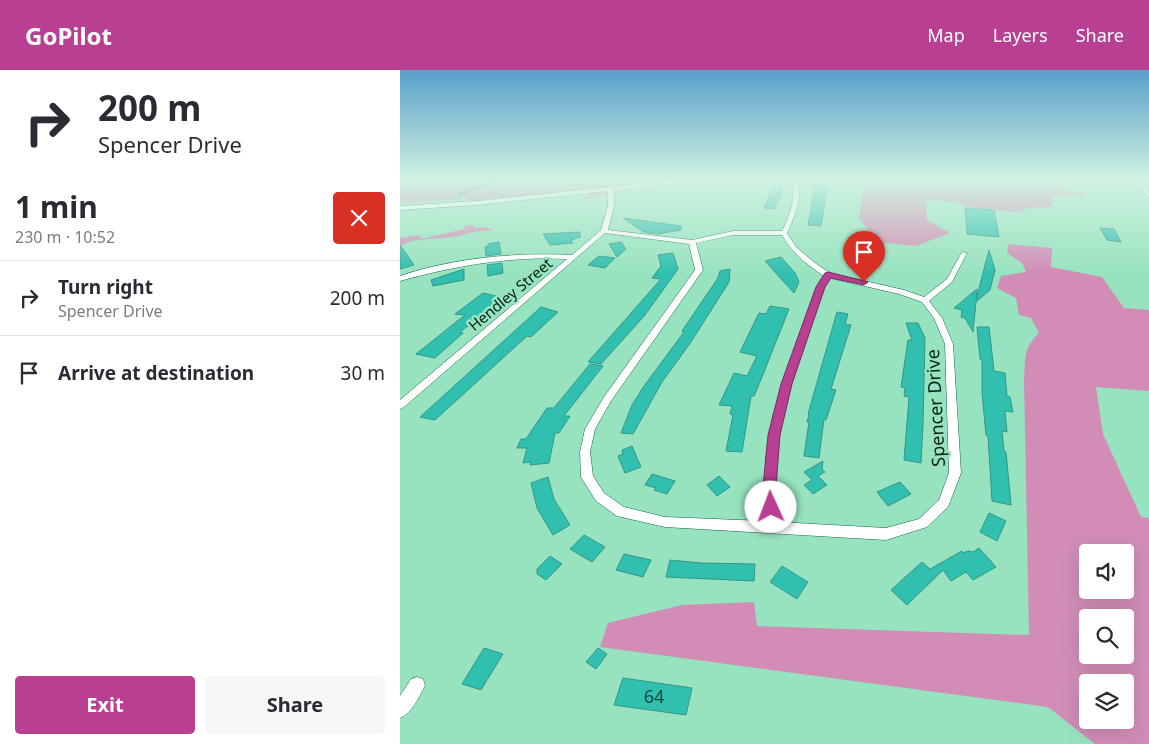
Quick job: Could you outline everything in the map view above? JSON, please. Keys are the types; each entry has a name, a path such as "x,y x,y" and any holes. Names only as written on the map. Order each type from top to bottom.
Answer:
{"street":[{"path":"610,210 604,231 692,242 733,233 784,233"},
{"path":"784,233 790,222 792,210"},
{"name":"Hendley Street","path":"400,405 604,231"},
{"path":"784,233 793,248 812,265 828,275 892,289 925,300 943,288 954,277 964,253"},
{"name":"Spencer Drive","path":"692,242 699,270 607,399 590,429 585,452 587,477 600,497 621,512 665,522 772,526 886,534 923,523 944,504 955,473 949,344 938,318 925,300"},
{"path":"400,279 431,270 498,258 544,254 575,257"},
{"path":"772,526 770,487 774,435 787,384 821,287 828,275"},
{"path":"400,710 417,685"}],"shaded area":[{"path":"860,210 927,210 927,220 950,233 916,246 876,242 859,218"},
{"path":"472,225 476,228 486,227 493,230 472,232 460,236 411,241 400,246 400,238 419,235 421,239 464,229 465,226"},
{"path":"1008,244 1052,248 1051,267 1102,277 1124,308 1149,310 1149,391 1096,387 1103,434 1141,517 1149,518 1149,744 1095,744 1048,707 600,647 608,623 682,605 754,602 757,626 1029,635 1024,380 1027,350 1039,333 1031,318 1019,315 1016,298 997,288 1001,276 1026,272 1022,263 1007,253"}],"building":[{"path":"811,210 824,210 821,226 808,225"},
{"path":"965,210 994,210 999,237 967,234"},
{"path":"623,218 681,226 681,230 658,234 644,232"},
{"path":"1100,228 1114,229 1121,242 1107,240"},
{"path":"580,232 580,237 571,240 573,243 550,245 543,234"},
{"path":"499,242 501,254 486,256 485,247 488,247 488,244"},
{"path":"621,242 626,249 617,257 609,244"},
{"path":"400,245 414,265 400,269"},
{"path":"989,250 995,270 990,290 976,302 973,332 965,318 961,317 962,310 954,308 977,289 976,300"},
{"path":"673,253 678,269 645,315 601,364 588,362 661,279 652,278 661,266 658,255"},
{"path":"599,256 615,258 605,268 588,265"},
{"path":"781,257 795,273 799,282 794,293 765,261"},
{"path":"502,263 503,273 488,276 487,265"},
{"path":"464,269 464,280 433,286 431,280"},
{"path":"730,269 729,282 691,342 662,382 633,434 621,433 632,405 684,332 682,331 718,278 720,271"},
{"path":"483,293 505,298 460,332 463,333 435,358 416,354 465,315 455,314"},
{"path":"770,306 789,309 754,396 751,396 742,452 726,451 733,415 730,414 732,406 719,405 734,373 747,376 757,356 740,352 759,313 766,314"},
{"path":"541,307 558,312 531,337 527,336 435,420 420,417"},
{"path":"837,312 848,314 845,324 851,325 831,389 836,390 826,420 824,419 819,458 804,456 809,422 807,422 808,414"},
{"path":"906,323 918,323 925,338 921,463 904,460 909,397 904,396 905,388 901,387 908,340 912,340"},
{"path":"977,327 989,327 994,371 1005,373 1007,396 1010,397 1013,412 1005,411 1007,432 1002,431 1011,505 992,501 988,436 986,435 982,393 982,360 980,359"},
{"path":"590,364 603,366 564,416 570,416 559,433 555,433 549,463 530,465 531,462 523,463 527,448 517,448 521,439 526,439 547,408 554,408"},
{"path":"632,446 641,467 625,473 618,456 623,454 622,450"},
{"path":"823,461 822,469 825,472 818,476 827,485 813,494 804,485 812,480 804,472"},
{"path":"652,474 675,481 667,494 645,485"},
{"path":"719,476 730,487 717,496 707,485"},
{"path":"548,477 554,499 570,525 553,535 537,508 531,483"},
{"path":"900,482 911,494 888,506 877,492"},
{"path":"989,513 1006,521 997,541 980,532"},
{"path":"584,535 605,547 592,562 570,549"},
{"path":"979,548 996,567 973,580 966,572 951,581 943,570 907,605 891,590 922,562 930,569 962,551 963,553 973,552"},
{"path":"624,554 651,560 643,577 616,570"},
{"path":"550,556 562,564 546,580 537,574 537,569"},
{"path":"670,560 701,563 755,564 754,581 666,577"},
{"path":"782,566 808,582 797,599 770,582"},
{"path":"484,648 503,654 481,690 462,684"},
{"path":"598,648 607,654 596,669 586,662"},
{"path":"623,678 692,688 686,715 614,705"}],"route":[{"path":"771,507 770,487 774,435 787,384 821,287 828,275 864,282"}]}
